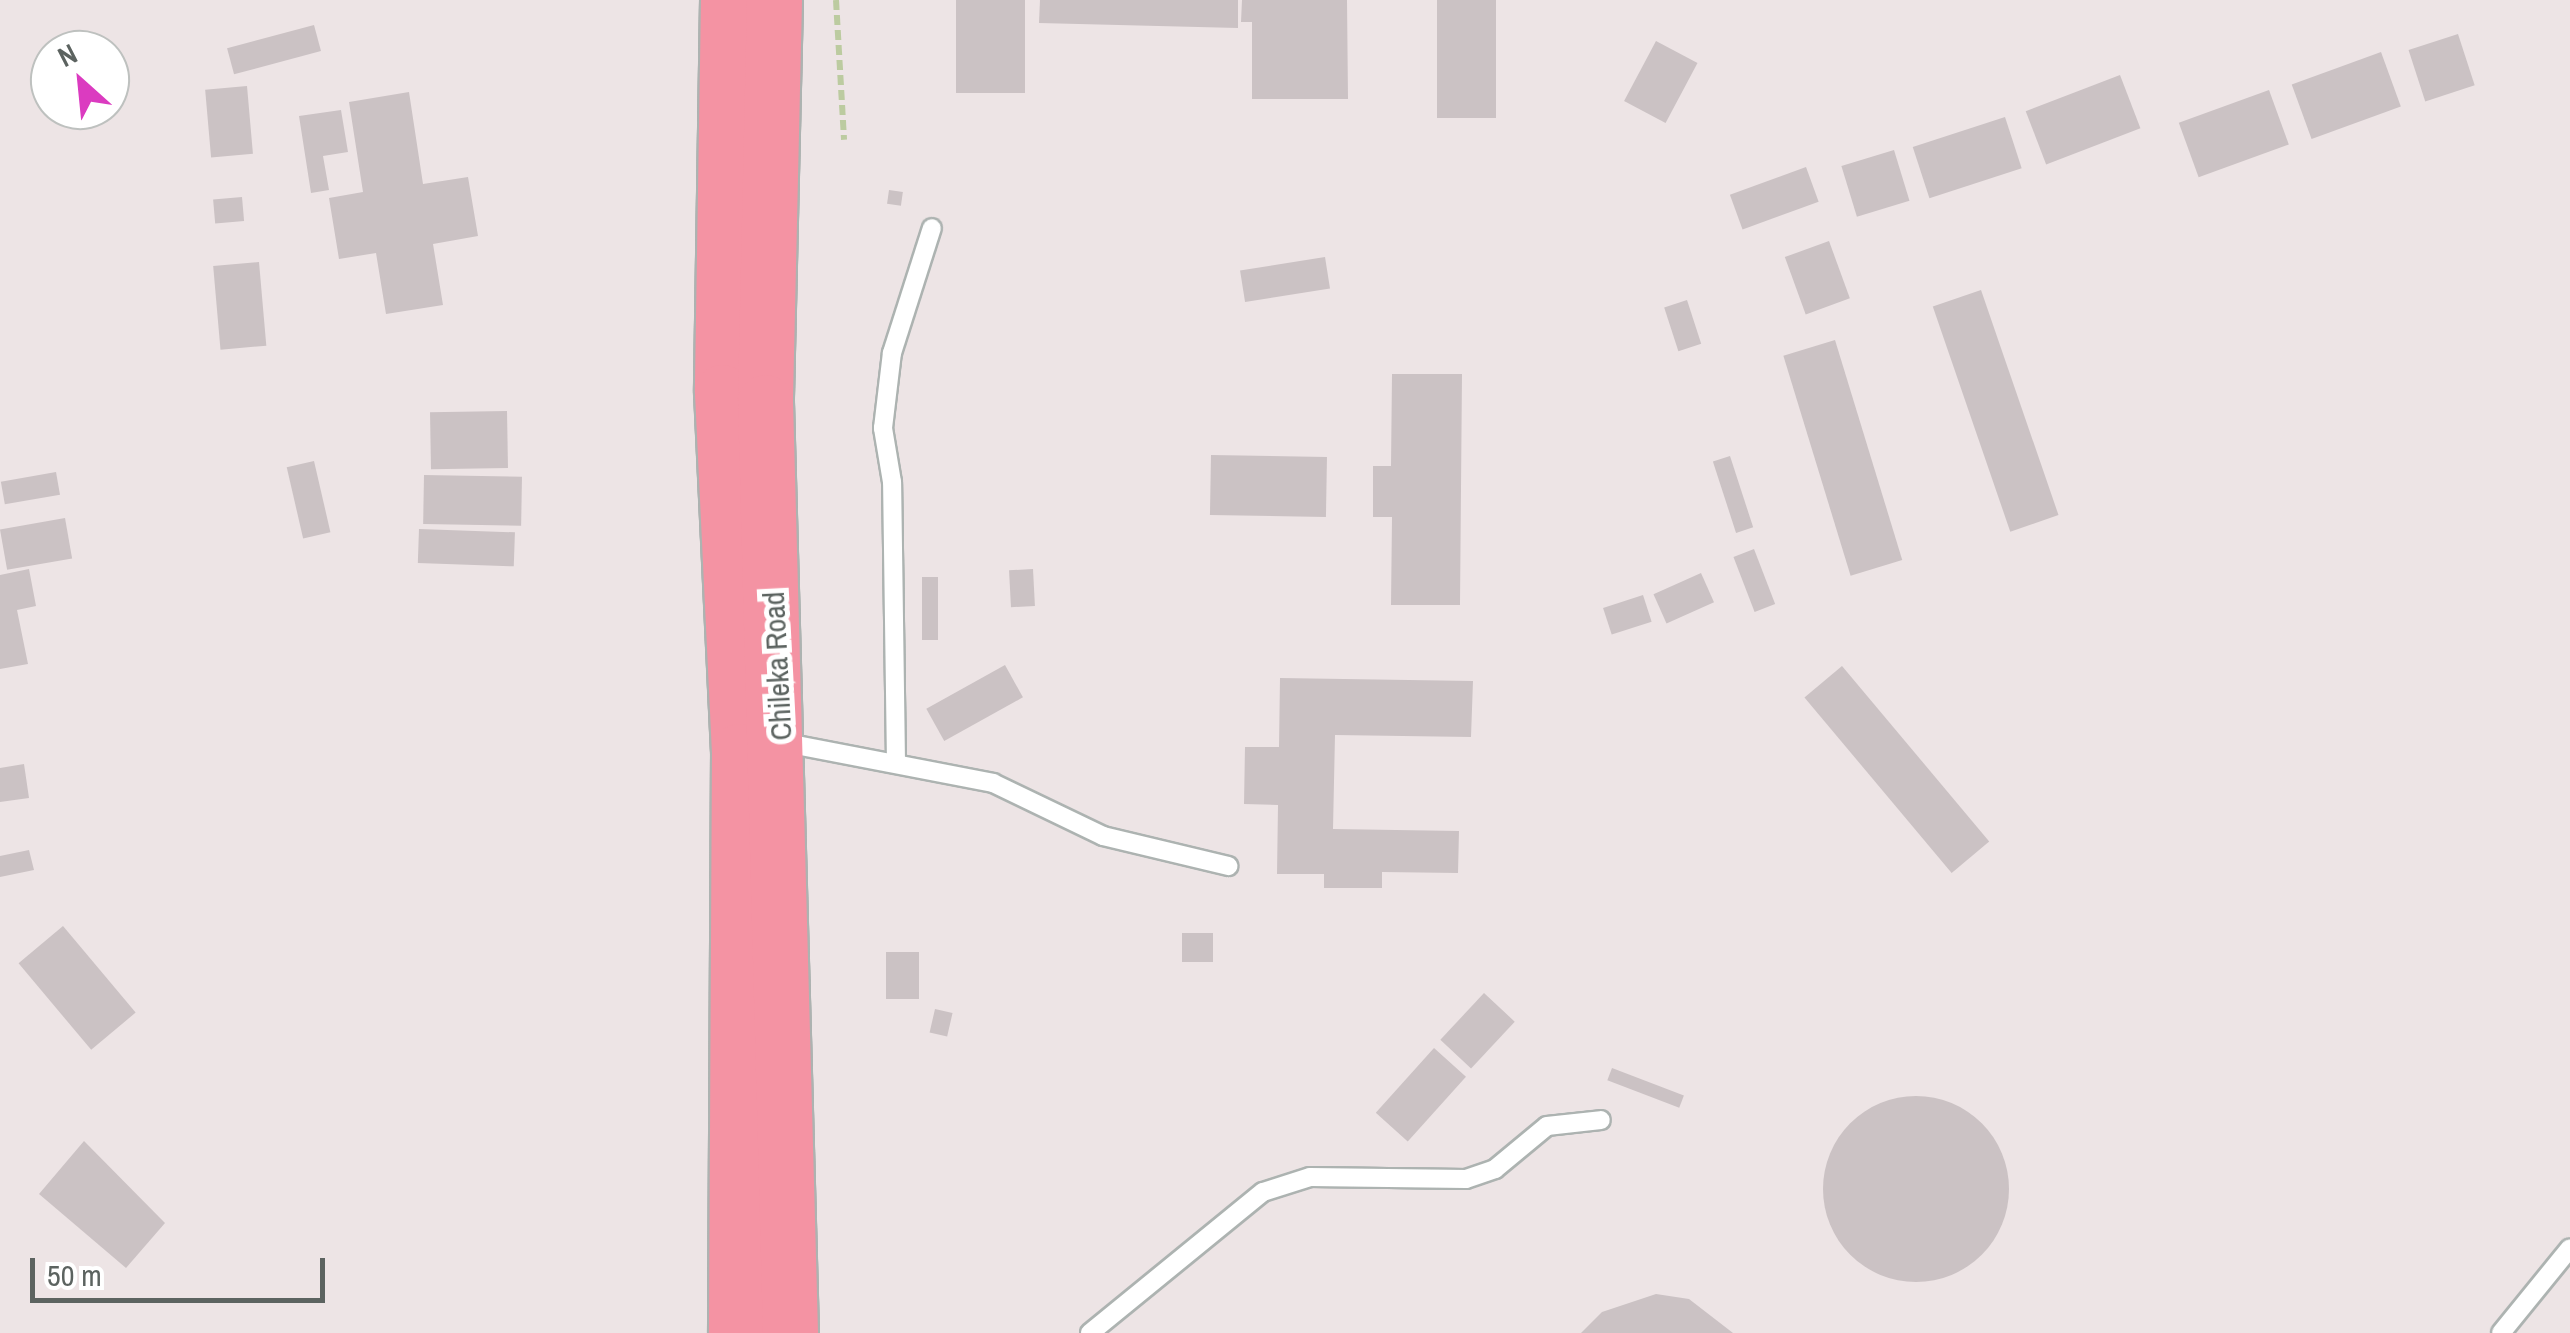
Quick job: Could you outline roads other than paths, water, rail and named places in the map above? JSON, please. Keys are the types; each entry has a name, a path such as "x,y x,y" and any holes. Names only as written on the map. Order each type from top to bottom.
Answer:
{"highway":[{"name":"Chileka Road","path":"728,0 722,392 739,752 736,1333"},
{"name":"Chileka Road","path":"774,0 765,402 781,742 790,1333"}],"lane":[{"path":"896,763 883,428 892,352 932,228"},
{"path":"781,742 993,783 1158,854 1228,866"},
{"path":"1090,1333 1262,1192 1310,1178 1466,1179 1495,1169 1548,1126 1600,1120"},
{"path":"2501,1333 2570,1248"}]}
